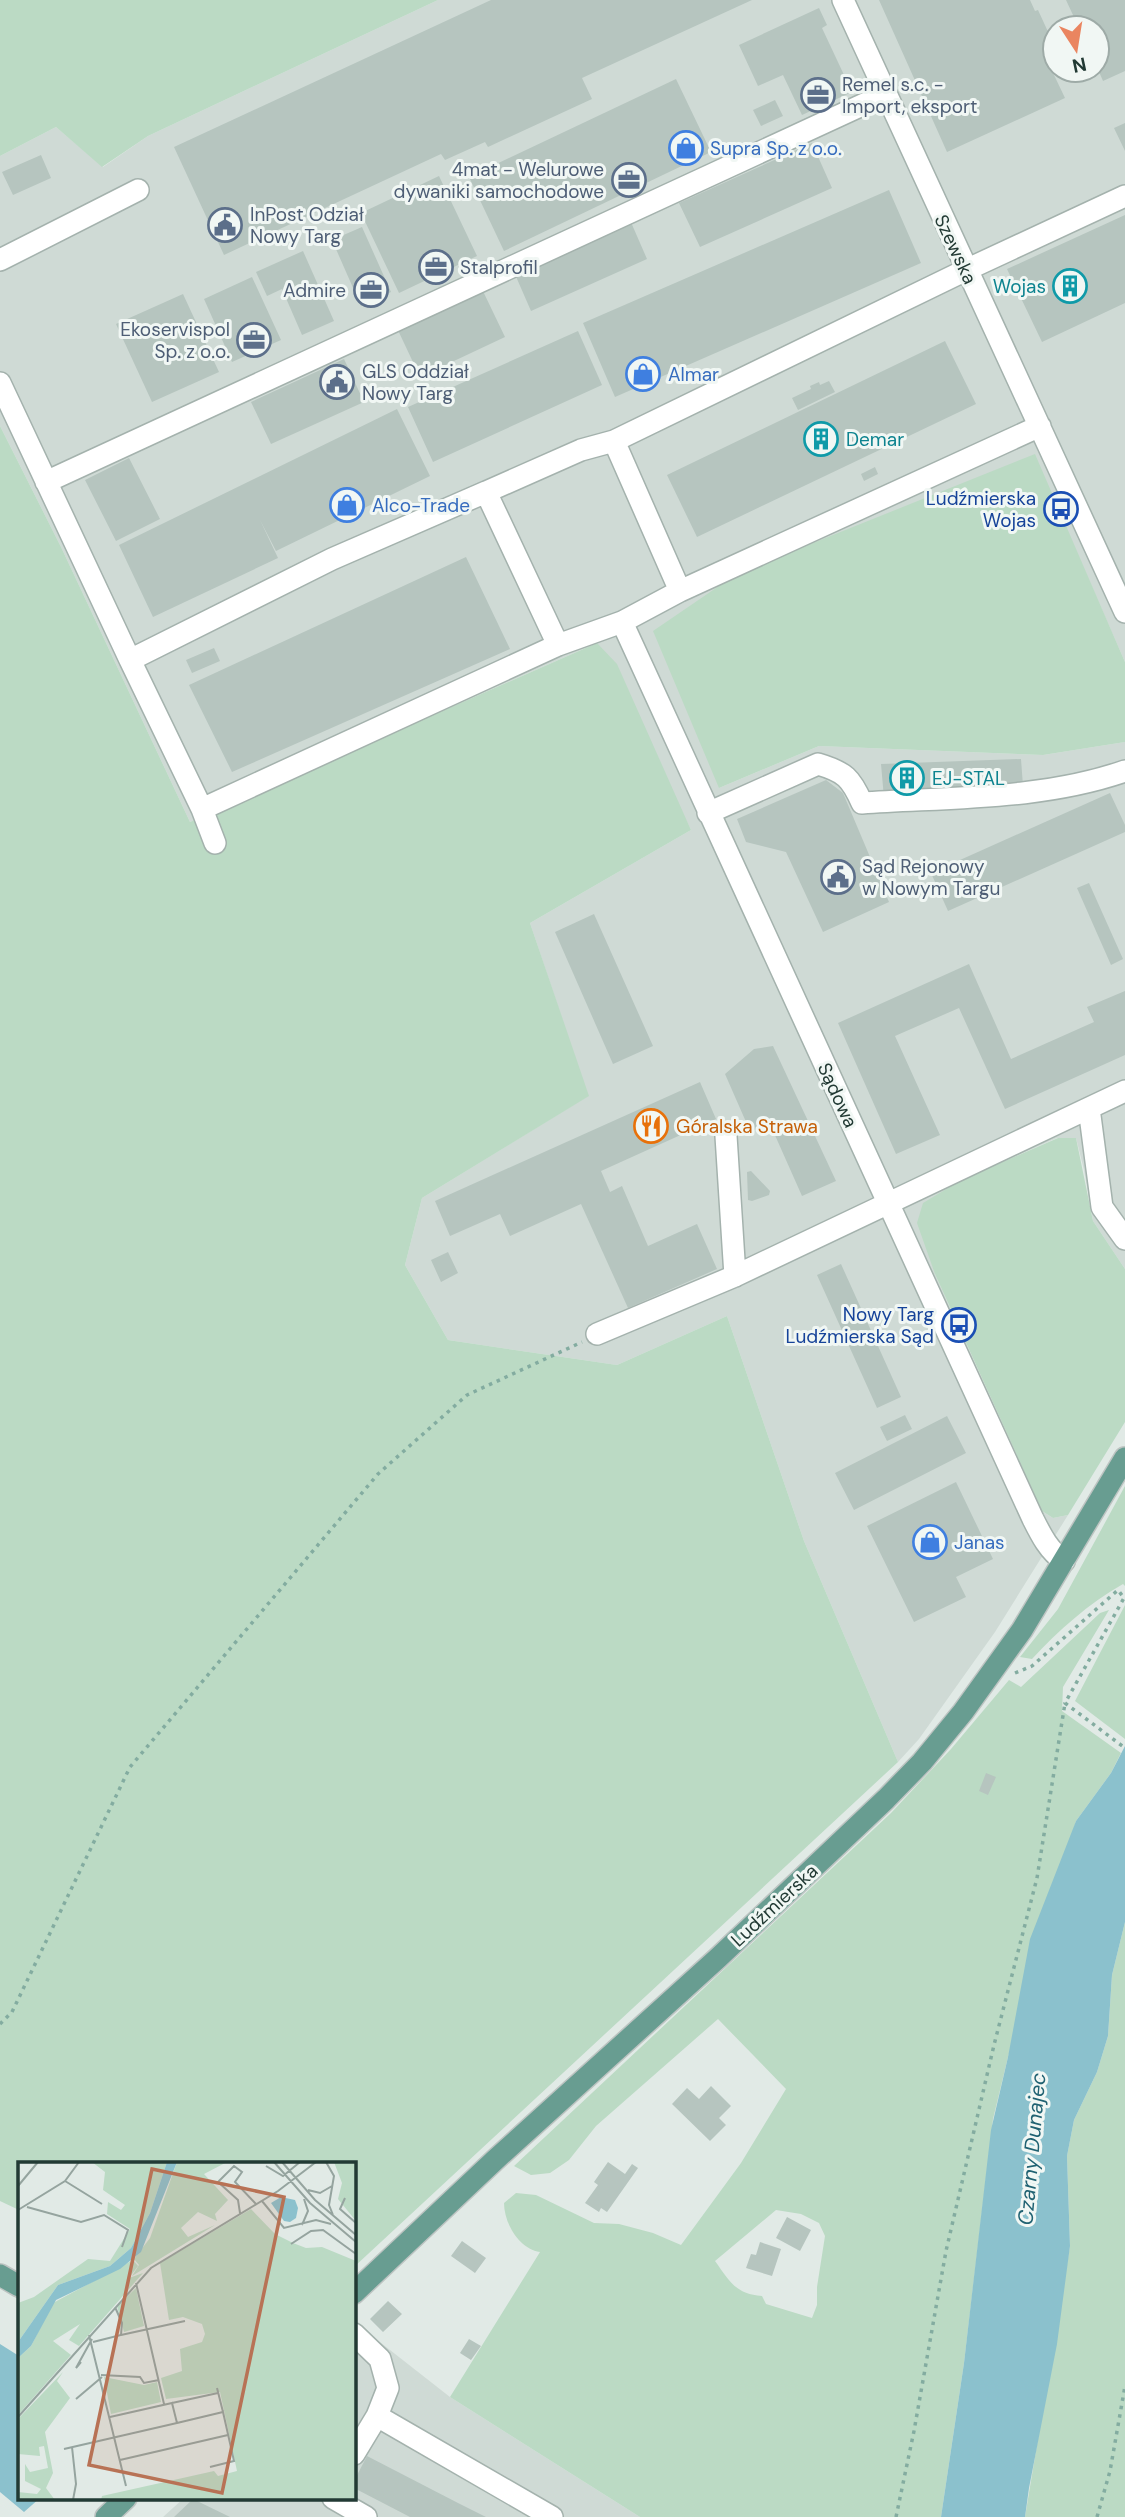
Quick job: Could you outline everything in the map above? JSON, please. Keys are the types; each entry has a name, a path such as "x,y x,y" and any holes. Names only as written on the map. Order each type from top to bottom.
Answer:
{"main road":[{"name":"Ludźmierska","path":"355,2292 505,2151 718,1958 922,1762 1002,1660 1125,1458"},
{"path":"0,2275 18,2285"},
{"path":"106,2517 124,2500"}],"street":[{"name":"Szewska","path":"843,0 1125,612"},
{"path":"46,482 886,94"},
{"path":"0,260 138,190"},
{"path":"130,660 332,559 581,450 614,441 1125,196"},
{"path":"0,383 202,809 215,843"},
{"path":"202,809 558,645 622,622 680,591 1040,426"},
{"path":"614,441 680,591"},
{"path":"486,492 558,645"},
{"name":"Sądowa","path":"622,622 1032,1519 1056,1556 1064,1561"},
{"path":"708,813 818,764 832,768 852,781 862,803 1020,792 1091,783 1125,771"},
{"path":"597,1334 735,1276 1125,1091"},
{"path":"1089,1108 1102,1207 1125,1238"},
{"path":"726,1136 735,1276"},
{"path":"355,2335 380,2359 388,2388 377,2416 355,2452"},
{"path":"377,2416 552,2517"},
{"path":"336,2500 366,2517"}],"path":[{"path":"0,2024 12,2012 130,1767 379,1474 467,1395 597,1334"},
{"path":"896,2517 946,2251 994,2045 1037,1878 1065,1703 1124,1598 1118,1590 1031,1666 1013,1673 1002,1660"},
{"path":"1065,1703 1125,1748"},
{"path":"1097,2517 1110,2471 1125,2386"}],"shaded area":[{"path":"438,0 1125,0 1125,662 1034,455 719,788 819,746 1043,755 1125,742 1125,1269 1093,1221 1076,1138 1057,1138 963,1179 935,1274 1042,1511 1053,1518 1068,1515 995,1632 919,1739 898,1762 804,1541 727,1316 617,1365 448,1340 405,1265 422,1198 588,1096 530,923 691,830 597,643 190,822 61,547 0,426 0,156 56,127 103,167 148,136"},
{"path":"367,2332 450,2397 640,2517 163,2517 182,2500 355,2500 355,2343"}],"green space":[{"path":"0,0 438,0 148,136 102,167 56,127 0,156"},
{"path":"0,426 61,547 190,822 597,643 617,664 691,830 530,923 589,1096 422,1198 405,1265 448,1340 617,1365 727,1316 804,1541 898,1762 355,2266 355,2162 18,2162 18,2210 0,2201"},
{"path":"1035,454 1125,662 1125,742 1043,755 819,746 719,788 653,631 738,573"},
{"path":"1058,1138 1076,1138 1093,1221 1125,1269 1125,1422 1068,1515 1053,1518 1042,1511 935,1274 917,1223 923,1203 963,1179"},
{"path":"1125,1486 1125,1586 1123,1584 1086,1609 1032,1659 1020,1657 1058,1609"},
{"path":"1125,1605 1125,1739 1075,1701"},
{"path":"1109,1610 1063,1687 1062,1711 1121,1753 1111,1773 1076,1821 1008,2057 993,2119 964,2363 941,2517 640,2517 450,2397 540,2252 526,2246 514,2234 504,2203 516,2193 536,2195 594,2223 619,2224 653,2233 681,2245 741,2163 786,2089 718,2019 596,2126 569,2160 550,2173 531,2175 514,2166 891,1813 951,1749 1009,1680 1021,1687 1100,1613","holes":["776,2210 801,2214 819,2223 825,2236 817,2305 812,2318 766,2304 762,2296 740,2290 715,2261"]},
{"path":"1125,1922 1125,2517 1025,2517 1070,2246 1067,2156 1074,2120 1097,2072 1108,2036 1112,1975"}],"water":[{"name":"Czarny Dunajec","path":"1125,1746 1125,1922 1112,1975 1108,2036 1097,2072 1074,2120 1067,2156 1070,2246 1057,2344 1025,2517 941,2517 964,2363 991,2130 1030,1939 1076,1821 1111,1773"},
{"path":"0,2344 18,2355 18,2500 38,2500 24,2512 0,2492"}],"building":[{"path":"491,0 752,0 582,78 592,99 488,147 485,142 445,160 441,154 224,255 174,147"},
{"path":"879,0 1030,0 1041,17 1041,84 1058,84 1065,98 947,152"},
{"path":"1066,0 1125,0 1125,71 1111,77 1111,14 1072,14"},
{"path":"819,8 827,25 822,28 852,92 802,115 783,75 758,86 739,45"},
{"path":"676,79 711,152 504,251 469,177"},
{"path":"775,100 783,116 761,126 753,110"},
{"path":"1125,123 1125,151 1114,128"},
{"path":"812,143 832,188 700,247 679,203"},
{"path":"41,155 51,178 13,195 2,172"},
{"path":"439,176 477,256 399,293 361,213"},
{"path":"889,190 921,263 615,397 583,323"},
{"name":"Wojas","path":"1125,215 1125,303 1042,342 1007,269"},
{"path":"630,220 647,259 531,311 514,272"},
{"path":"362,227 391,292 361,306 332,240"},
{"path":"303,251 334,321 302,335 282,289 267,296 256,272"},
{"path":"252,277 281,340 232,362 204,299"},
{"path":"481,287 505,337 420,377 396,326"},
{"path":"183,294 219,372 152,402 116,324"},
{"path":"578,331 602,385 433,462 408,407"},
{"name":"Demar","path":"945,341 976,404 697,537 667,475"},
{"path":"344,359 364,402 271,444 251,402"},
{"path":"829,381 835,392 798,410 792,398 811,389 810,386"},
{"path":"397,409 430,476 276,551 260,520 278,558 153,617 119,545"},
{"path":"129,458 160,519 116,541 85,480"},
{"path":"875,467 878,474 864,481 861,474"},
{"path":"466,557 510,649 232,772 189,685"},
{"path":"214,648 220,661 192,673 186,660"},
{"path":"1021,759 1023,786 884,798 881,764"},
{"name":"Sąd Rejonowy w Nowym Targu","path":"826,780 843,793 889,902 823,932 786,852 746,842 737,819"},
{"path":"1110,793 1125,825 1125,832 948,911 931,873"},
{"path":"1089,883 1123,959 1111,965 1077,888"},
{"path":"594,914 653,1046 613,1064 555,932"},
{"path":"969,964 1011,1059 1094,1022 1087,1007 1125,991 1125,1055 1005,1109 959,1008 895,1036 940,1135 896,1154 838,1023"},
{"path":"773,1046 836,1181 802,1196 774,1133 761,1128 750,1131 725,1074 754,1049"},
{"path":"700,1082 716,1119 601,1171 610,1192 622,1186 648,1246 697,1224 717,1269 628,1308 581,1204 510,1236 500,1214 450,1236 435,1201"},
{"path":"751,1171 770,1191 769,1195 752,1201 748,1200 747,1172"},
{"path":"448,1252 458,1273 441,1282 431,1260"},
{"path":"841,1264 901,1397 877,1408 817,1275"},
{"path":"905,1415 912,1429 887,1441 880,1427"},
{"path":"947,1416 966,1453 854,1510 835,1473"},
{"name":"Janas","path":"956,1482 993,1559 956,1577 966,1597 914,1622 867,1526"},
{"path":"986,1773 996,1777 988,1795 979,1791"},
{"path":"711,2086 731,2106 719,2118 726,2125 710,2141 672,2104 687,2088 699,2099"},
{"path":"608,2162 625,2174 632,2164 638,2168 607,2212 601,2208 599,2212 585,2203 598,2185 594,2182"},
{"path":"787,2217 811,2230 800,2251 776,2238"},
{"path":"462,2241 486,2258 475,2273 451,2256"},
{"path":"760,2242 781,2249 772,2276 746,2268 751,2254 756,2255"},
{"path":"388,2301 402,2314 383,2332 370,2319"},
{"path":"469,2339 481,2346 471,2360 460,2353"},
{"path":"367,2456 486,2517 410,2517 355,2489 355,2479"},
{"path":"195,2500 230,2517 174,2517"}],"place":[{"name":"Remel s.c. - Import, eksport","path":"818,95"},
{"name":"Supra Sp. z o.o.","path":"686,148"},
{"name":"4mat - Welurowe dywaniki samochodowe","path":"629,180"},
{"name":"InPost Odział Nowy Targ","path":"225,225"},
{"name":"Stalprofil","path":"436,267"},
{"name":"Wojas","path":"1070,286"},
{"name":"Admire","path":"371,290"},
{"name":"Ekoservispol Sp. z o.o.","path":"254,340"},
{"name":"Almar","path":"643,374"},
{"name":"GLS Oddział Nowy Targ","path":"337,382"},
{"name":"Demar","path":"821,439"},
{"name":"Alco-Trade","path":"347,505"},
{"name":"Ludźmierska Wojas","path":"1061,509"},
{"name":"EJ-STAL","path":"907,778"},
{"name":"Sąd Rejonowy w Nowym Targu","path":"838,877"},
{"name":"Góralska Strawa","path":"651,1126"},
{"name":"Nowy Targ Ludźmierska Sąd","path":"959,1325"},
{"name":"Janas","path":"930,1542"}]}
